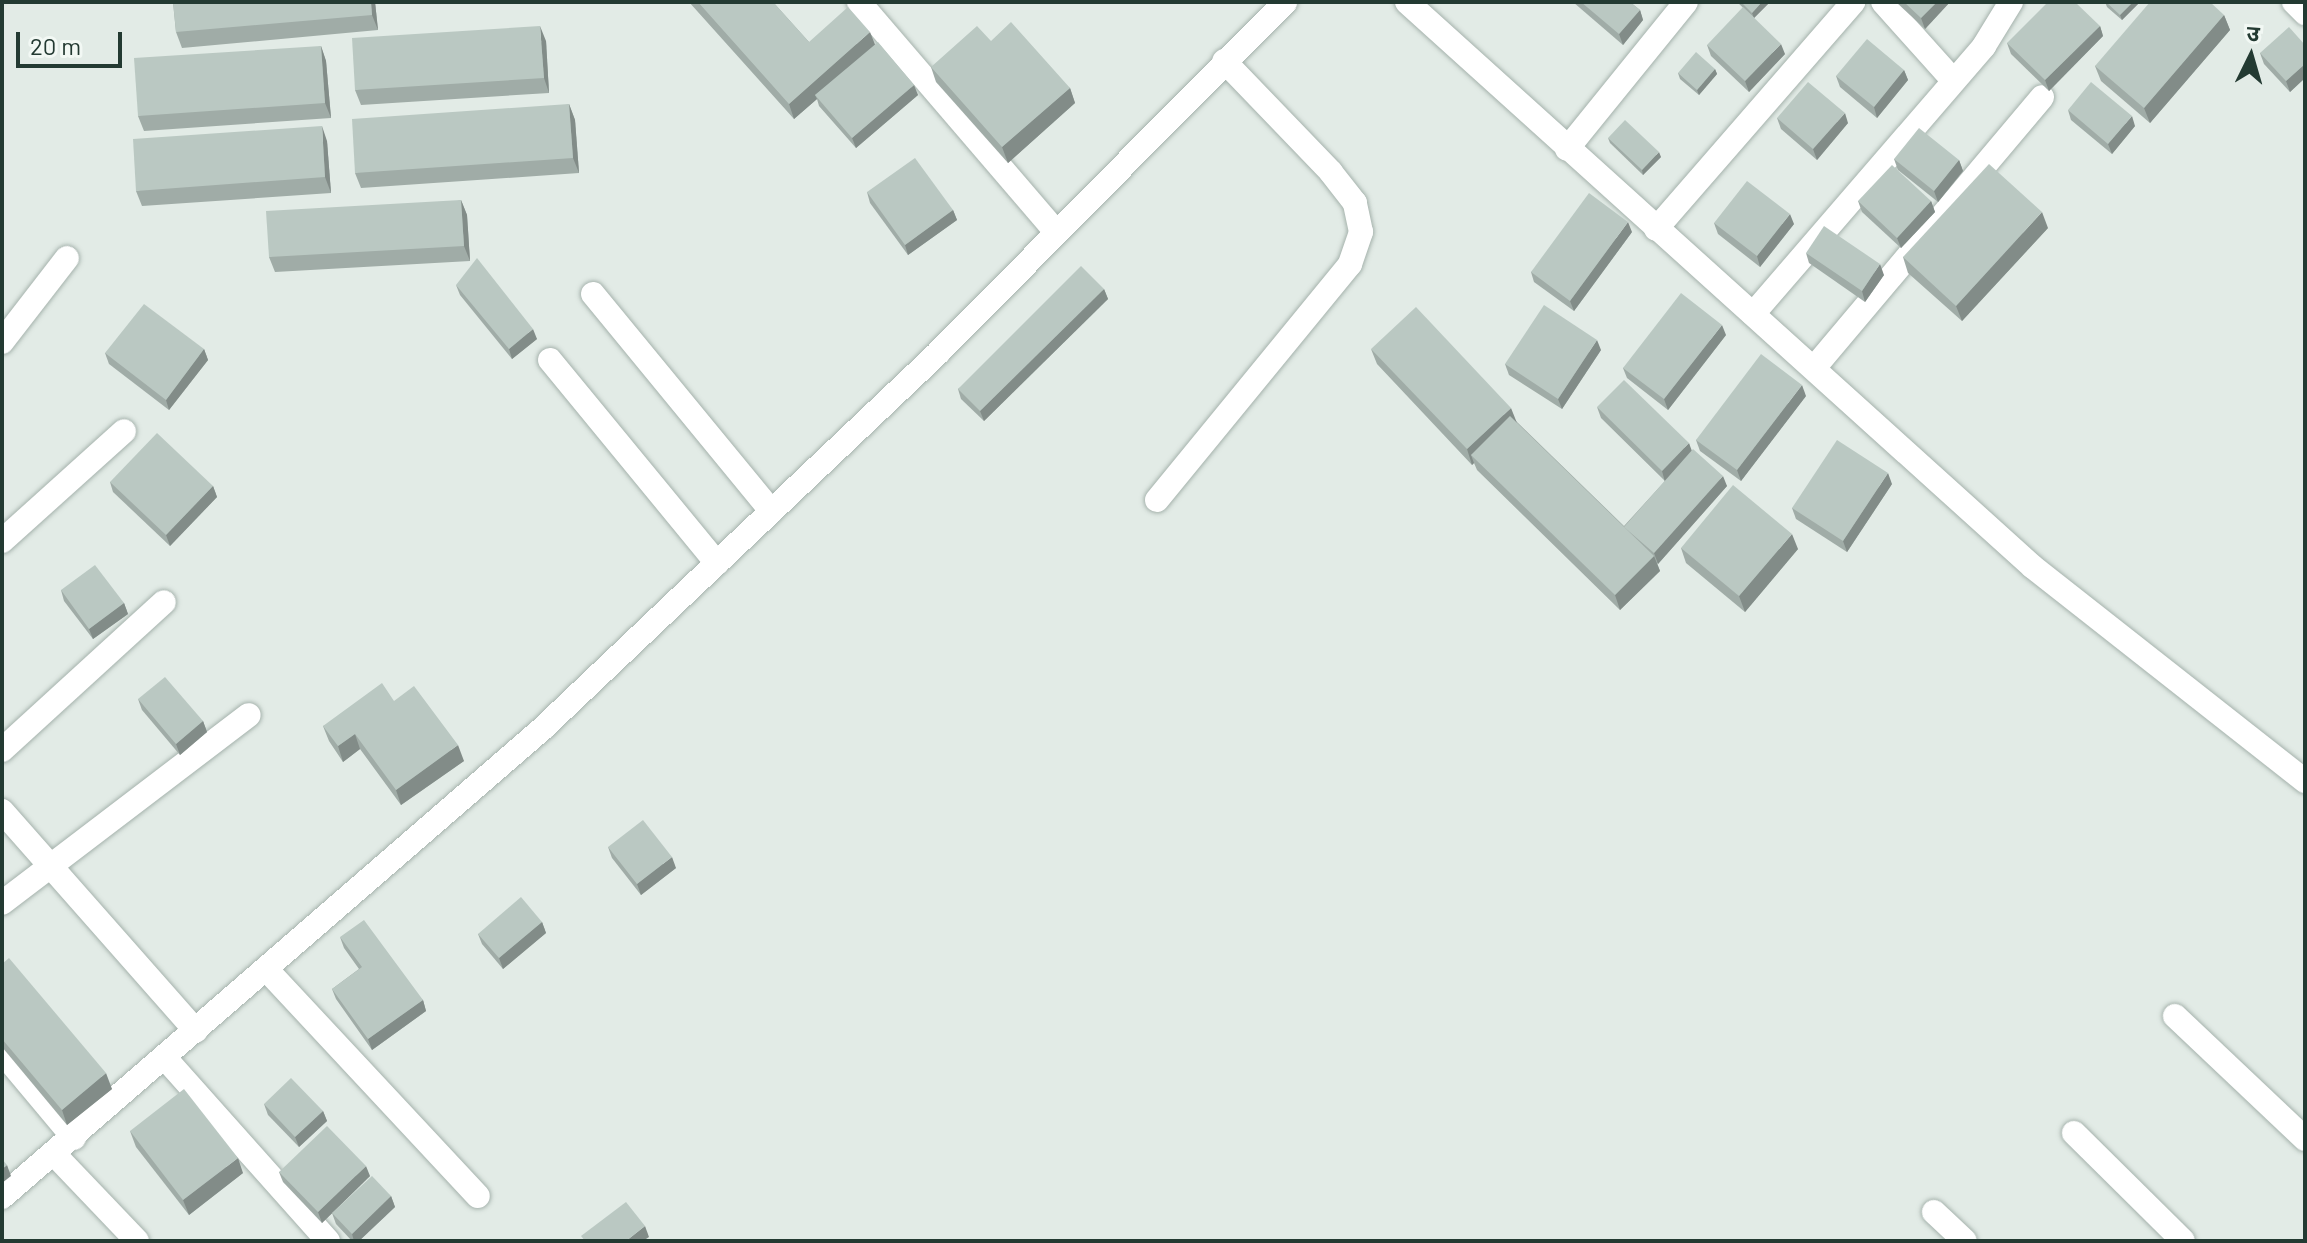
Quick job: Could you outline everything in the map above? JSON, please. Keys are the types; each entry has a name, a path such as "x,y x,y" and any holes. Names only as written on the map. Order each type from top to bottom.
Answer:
{"street":[{"path":"2,1197 74,1138 542,729 771,511 1285,2"},
{"path":"1407,2 2094,620 2305,781"},
{"path":"1567,149 1686,2"},
{"path":"1656,229 1853,2"},
{"path":"1883,2 1953,80"},
{"path":"1753,314 1953,80 2011,2"},
{"path":"2294,2 2305,13"},
{"path":"873,7 1056,232"},
{"path":"1157,500 1350,264 1361,232 1355,203 1331,172 1224,61"},
{"path":"1814,368 2042,97"},
{"path":"2,342 67,258"},
{"path":"593,294 771,511"},
{"path":"550,360 717,563"},
{"path":"5,533 124,431"},
{"path":"2,750 164,602"},
{"path":"2,903 249,715"},
{"path":"2,811 54,865 196,1031"},
{"path":"267,970 478,1196"},
{"path":"2175,1016 2305,1139"},
{"path":"2,1052 74,1138"},
{"path":"165,1058 328,1241"},
{"path":"2074,1133 2183,1241"},
{"path":"54,1154 137,1241"},
{"path":"1934,1212 1965,1241"}],"building":[{"path":"173,2 371,2 372,15 176,32"},
{"path":"698,2 773,2 809,42 848,7 870,32 789,104"},
{"path":"1581,2 1630,2 1640,10 1619,34"},
{"path":"1741,2 1762,2 1752,13"},
{"path":"1904,2 1937,2 1921,18"},
{"path":"2048,2 2075,2 2100,26 2045,80 2007,43"},
{"path":"2106,2 2133,2 2120,15"},
{"path":"2150,2 2210,2 2224,15 2144,108 2095,66"},
{"path":"1743,7 1781,44 1745,81 1707,45"},
{"path":"1011,22 1070,88 1002,147 931,67 977,26 991,41"},
{"path":"540,26 544,78 355,90 352,38"},
{"path":"2289,27 2305,45 2305,64 2286,81 2260,53"},
{"path":"1867,39 1904,70 1874,107 1836,76"},
{"path":"878,42 914,85 852,138 815,95"},
{"path":"321,46 325,103 138,116 134,58"},
{"path":"1696,52 1715,69 1697,90 1678,73"},
{"path":"1808,82 1845,113 1813,149 1777,118"},
{"path":"2091,82 2132,116 2108,144 2068,110"},
{"path":"569,104 573,158 355,173 352,119"},
{"path":"1625,120 1659,152 1642,170 1608,138"},
{"path":"322,126 325,177 136,191 133,139"},
{"path":"1919,128 1959,160 1934,191 1894,159"},
{"path":"915,158 953,210 905,245 867,192"},
{"path":"1989,164 2042,212 1956,306 1903,257"},
{"path":"1892,165 1931,201 1897,238 1858,201"},
{"path":"1747,181 1790,214 1757,256 1714,223"},
{"path":"1589,193 1628,222 1570,301 1531,272"},
{"path":"461,200 464,246 269,257 266,211"},
{"path":"1824,226 1880,264 1862,291 1806,253"},
{"path":"477,258 533,329 509,349 456,285"},
{"path":"1081,266 1104,289 980,411 958,389"},
{"path":"1681,293 1722,325 1664,399 1623,368"},
{"path":"144,304 204,349 166,400 105,353"},
{"path":"1544,305 1597,340 1558,399 1505,364"},
{"path":"1416,307 1511,408 1467,449 1371,349"},
{"path":"1761,354 1802,385 1737,470 1696,440"},
{"path":"1624,380 1689,443 1662,471 1597,407"},
{"path":"1510,416 1654,556 1615,595 1471,455"},
{"path":"157,433 213,486 166,535 110,482"},
{"path":"1837,440 1888,473 1843,541 1792,508"},
{"path":"1693,449 1723,476 1654,553 1624,527"},
{"path":"1733,485 1792,534 1739,596 1681,548"},
{"path":"95,565 124,603 89,629 61,590"},
{"path":"165,677 203,721 176,744 138,699"},
{"path":"382,683 394,701 414,686 458,745 396,790 355,734 338,746 323,726"},
{"path":"643,820 672,857 637,884 608,847"},
{"path":"521,897 542,922 499,958 478,934"},
{"path":"364,920 423,1000 368,1039 332,989 362,967 340,937"},
{"path":"9,958 106,1073 62,1110 2,1039 2,964"},
{"path":"291,1078 323,1111 295,1137 264,1104"},
{"path":"184,1089 238,1158 183,1200 130,1131"},
{"path":"327,1126 366,1166 318,1212 279,1172"},
{"path":"372,1176 391,1196 352,1234 332,1213"},
{"path":"626,1202 645,1226 626,1241 585,1241 581,1236"}]}
